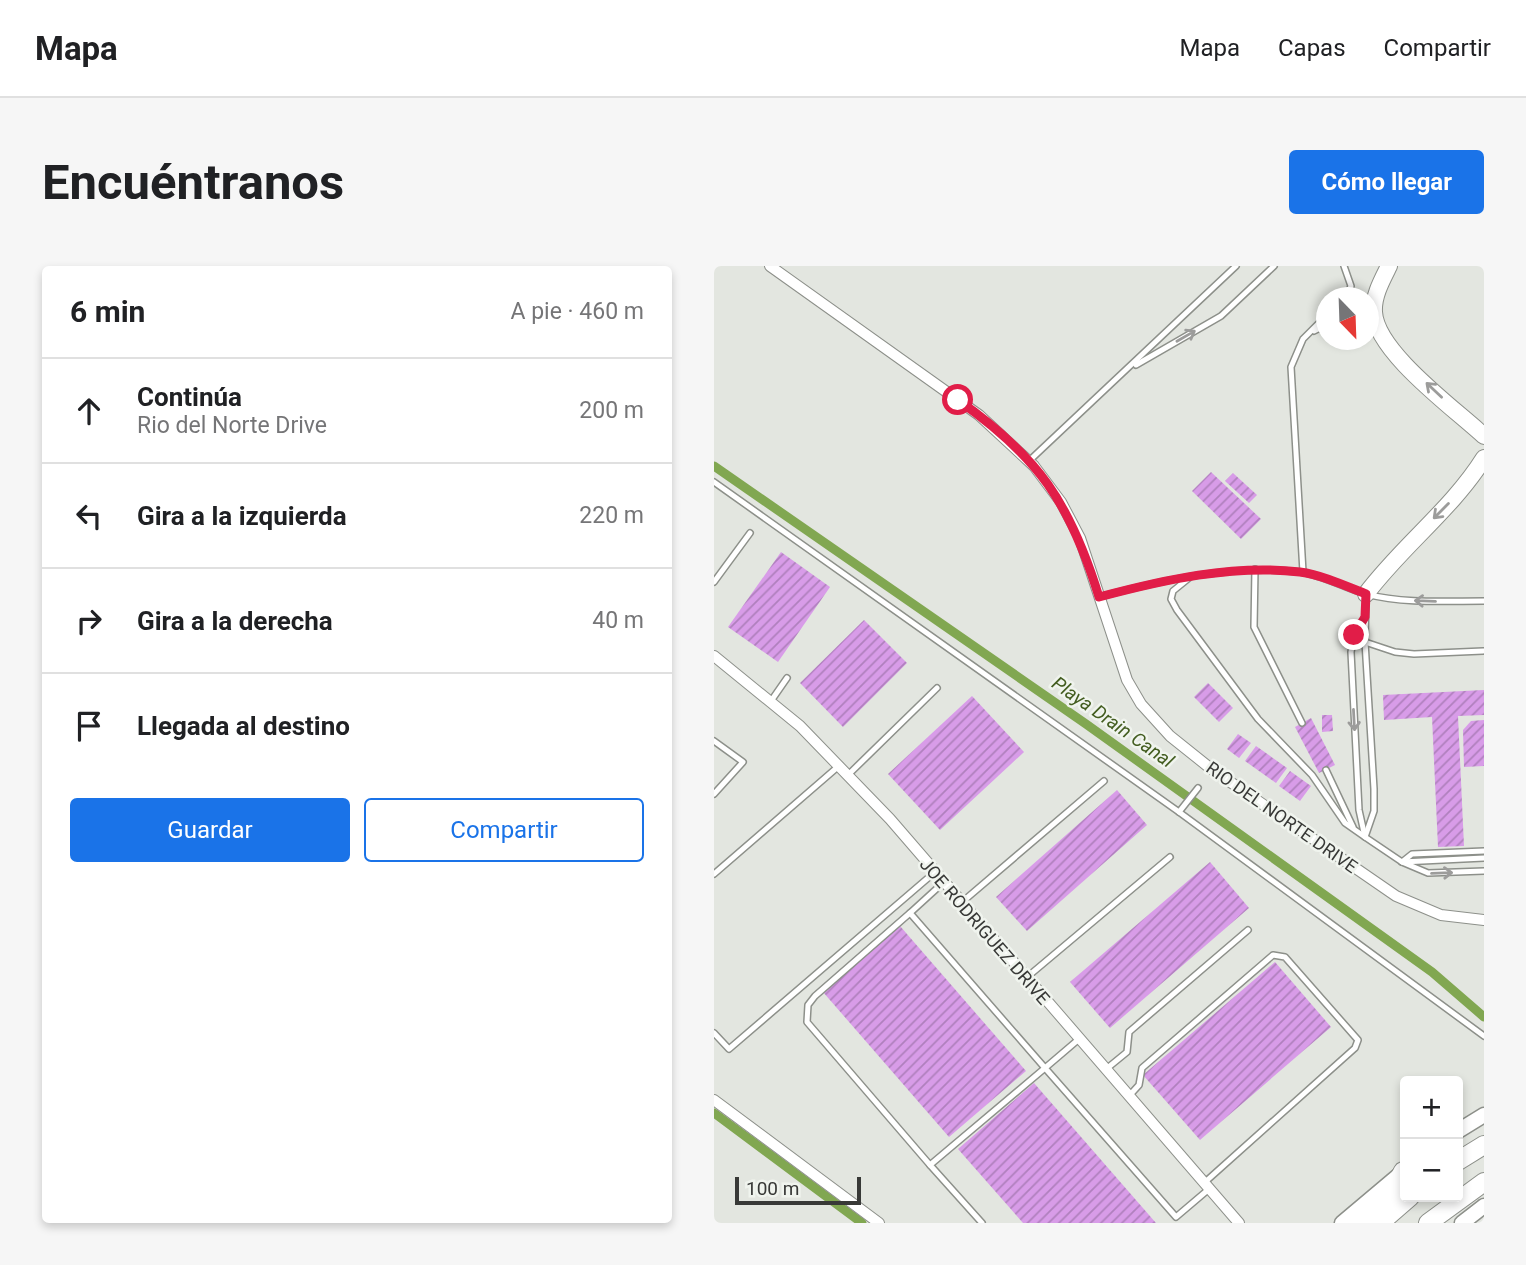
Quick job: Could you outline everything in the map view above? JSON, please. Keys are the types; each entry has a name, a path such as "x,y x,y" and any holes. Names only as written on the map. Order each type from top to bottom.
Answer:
{"highway":[{"path":"1463,1158 1484,1145"},
{"path":"1361,1223 1390,1196 1400,1177"},
{"path":"1428,1223 1484,1182"},
{"path":"1380,1223 1404,1202"}],"main road":[{"path":"1379,290 1389,266"},
{"path":"1379,329 1396,354 1484,436"},
{"path":"1366,594 1391,562 1466,485 1484,458"},
{"path":"1484,476 1484,487"},
{"path":"1463,1129 1484,1115"},
{"path":"1342,1223 1400,1173"},
{"path":"1462,1223 1484,1206"}],"street":[{"name":"RIO DEL NORTE DRIVE","path":"770,266 979,415 1029,461 1047,482 1072,522 1121,667 1134,692 1159,726 1182,747 1396,896 1441,915 1484,920"},
{"name":"JOE RODRIGUEZ DRIVE","path":"714,656 771,701 840,765 1239,1223"},
{"path":"714,1100 878,1223"}],"lane":[{"path":"1127,370 1221,316 1274,266"},
{"path":"1344,266 1350,287"},
{"path":"1029,461 1234,268"},
{"path":"1303,572 1290,381 1294,357 1303,339 1316,326"},
{"path":"1303,339 1316,331"},
{"path":"714,482 1179,812 1484,1037"},
{"path":"714,582 750,533"},
{"path":"1255,569 1254,627 1302,723"},
{"path":"1099,597 1155,582 1255,569 1303,572 1366,594 1413,600 1484,601"},
{"path":"1189,578 1173,590 1173,604 1258,719 1303,764 1340,817 1354,830 1402,862 1428,873 1484,871"},
{"path":"1365,837 1374,811 1365,642 1366,594"},
{"path":"1365,617 1354,635 1351,652 1359,810 1365,837"},
{"path":"1365,642 1395,652 1414,654 1483,652"},
{"path":"771,701 787,678"},
{"path":"848,775 937,688"},
{"path":"714,741 743,762 714,794"},
{"path":"714,874 840,765"},
{"path":"1325,770 1354,830"},
{"path":"961,903 1104,780"},
{"path":"1179,812 1198,788"},
{"path":"1402,862 1412,854 1484,851"},
{"path":"1026,978 1170,857"},
{"path":"1402,862 1484,858"},
{"path":"714,1033 729,1049 934,872"},
{"path":"944,882 815,996 808,1005 807,1023 982,1223"},
{"path":"910,913 1176,1217"},
{"path":"1105,1070 1127,1052 1129,1032 1248,930"},
{"path":"1128,1097 1139,1085 1142,1068 1230,989 1273,955 1285,957 1358,1040 1355,1048 1169,1223"},
{"path":"930,1165 1079,1040"}],"building":[{"path":"1211,472 1261,519 1241,539 1192,491"},
{"path":"1233,473 1257,495 1249,503 1225,481"},
{"path":"781,552 830,587 778,662 728,627"},
{"path":"864,620 907,663 843,727 800,683"},
{"path":"1208,683 1233,708 1219,722 1194,697"},
{"path":"1484,690 1484,715 1458,716 1464,846 1438,847 1432,717 1384,720 1383,695"},
{"path":"972,696 1024,752 940,830 888,774"},
{"path":"1322,715 1332,715 1333,731 1322,732"},
{"path":"1311,718 1335,765 1319,773 1295,727"},
{"path":"1484,720 1484,766 1464,767 1463,730 1471,721"},
{"path":"1238,734 1251,743 1239,758 1227,749"},
{"path":"1256,746 1287,768 1276,783 1245,761"},
{"path":"1290,771 1311,786 1300,801 1279,786"},
{"path":"1117,790 1147,825 1027,931 996,897"},
{"path":"1210,862 1249,908 1110,1028 1070,982"},
{"path":"900,926 1026,1071 949,1137 823,992"},
{"path":"1275,962 1331,1027 1200,1140 1143,1075"},
{"path":"1034,1083 1156,1223 1023,1223 958,1149"}],"waterway":[{"name":"Playa Drain Canal","path":"714,466 1086,724 1432,972 1484,1017"},
{"path":"714,1113 862,1223"}],"route":[{"path":"958,400 1014,444 1047,482 1080,538 1099,597 1155,582 1255,569 1303,572 1366,594 1365,617 1354,635"}]}
